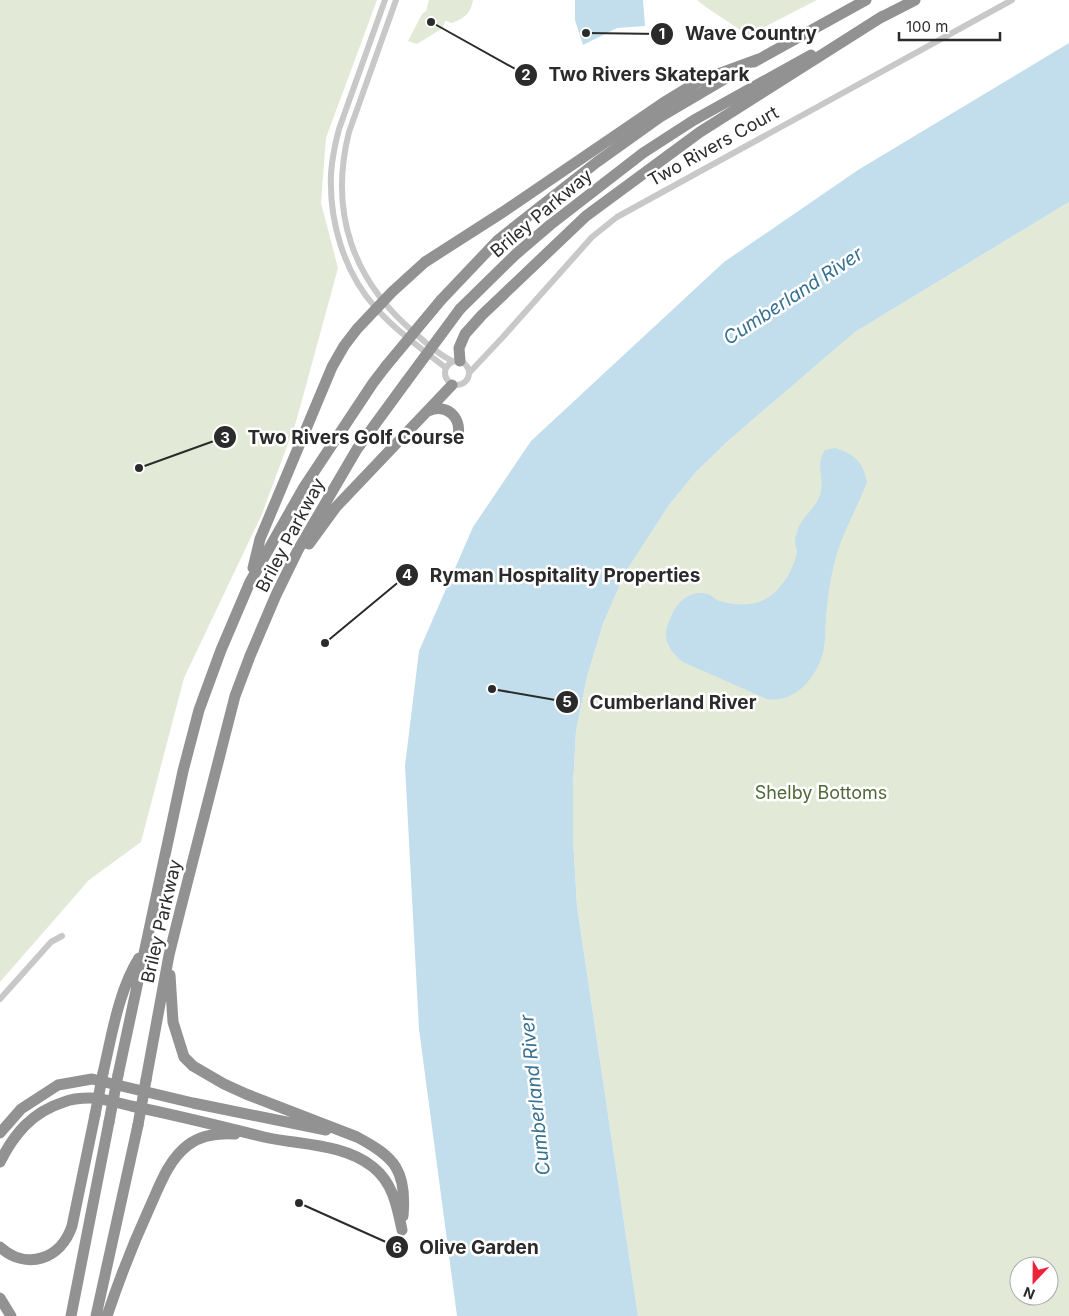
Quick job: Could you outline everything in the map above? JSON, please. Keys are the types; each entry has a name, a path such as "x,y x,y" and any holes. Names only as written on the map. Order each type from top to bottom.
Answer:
{"highway":[{"name":"Briley Parkway","path":"71,1316 143,953 182,771 199,710 221,650 250,582 304,487 386,366 441,300 498,240 596,162 660,117 866,0"},
{"name":"Briley Parkway","path":"96,1316 138,1125 169,956 236,696 276,594 302,542 357,449 460,310 522,249 585,196 642,153 726,102 915,0"},
{"path":"459,362 459,348 465,334 586,216 700,132 883,16"},
{"path":"250,582 260,539 332,367 356,330 392,292 425,262 503,212 663,103 699,81 760,59"},
{"path":"262,628 302,553 336,507 452,384"},
{"path":"426,412 438,408 452,413 458,423 458,436"},
{"path":"0,1247 16,1258 41,1259 55,1253 69,1237 113,1030 129,974 143,953"},
{"path":"0,1162 10,1142 25,1124 43,1111 65,1101 90,1098 344,1152 373,1167 390,1187 396,1200 402,1230 404,1189 401,1175 392,1160 357,1137 224,1084 194,1066 184,1057 173,1022 169,956"},
{"path":"0,1133 21,1109 58,1085 92,1080 185,1102 357,1137"},
{"path":"107,1316 134,1242 165,1173 176,1156 188,1144 217,1134 267,1137"},
{"path":"373,1167 383,1154"},
{"path":"0,1298 11,1316"}],"street":[{"path":"385,0 333,151 331,173 333,211 339,241 357,283 380,305 443,357 459,362 470,372 464,383 456,386 446,379 446,368"},
{"path":"396,0 348,132 341,174 341,195 349,238 380,305 402,333 446,368"},
{"name":"Two Rivers Court","path":"470,372 592,237 616,217 1012,0"},
{"path":"446,368 459,362 479,358 487,352"},
{"path":"0,999 51,942 62,936"}],"green space":[{"path":"0,0 377,0 326,138 321,203 338,268 296,422 262,514 184,678 141,842 89,880 0,982"},
{"path":"429,0 473,0 471,9 463,17 452,23 445,21 443,28 417,44 408,41 422,14 426,11"},
{"path":"697,0 817,0 747,36"},
{"name":"Shelby Bottoms","path":"1069,202 1069,1316 638,1316 577,906 573,838 576,731 587,677 603,624 625,573 669,505 696,472 729,440 855,332"}],"water":[{"path":"575,0 643,0 645,26 617,28 583,45 575,20"},
{"path":"1069,43 1069,202 855,332 729,440 696,472 669,505 625,573 603,624 587,677 576,731 573,838 577,906 638,1316 457,1316 419,1029 405,766 419,651 473,527 531,441 724,262 858,170"},
{"path":"835,448 857,459 863,469 867,482 837,553 826,611 824,648 817,668 811,677 804,686 787,697 767,699 683,662 672,651 666,637 668,624 676,607 687,597 697,593 707,594 717,600 730,603 757,603 769,597 779,588 787,577 796,558 795,539 799,526 815,505 821,491 820,466 822,456 825,450"}],"place":[{"name":"Two Rivers Skatepark","path":"431,22"},
{"name":"Wave Country","path":"586,33"},
{"name":"Two Rivers Golf Course","path":"139,468"},
{"name":"Ryman Hospitality Properties","path":"325,643"},
{"name":"Cumberland River","path":"492,689"},
{"name":"Olive Garden","path":"299,1203"}]}
